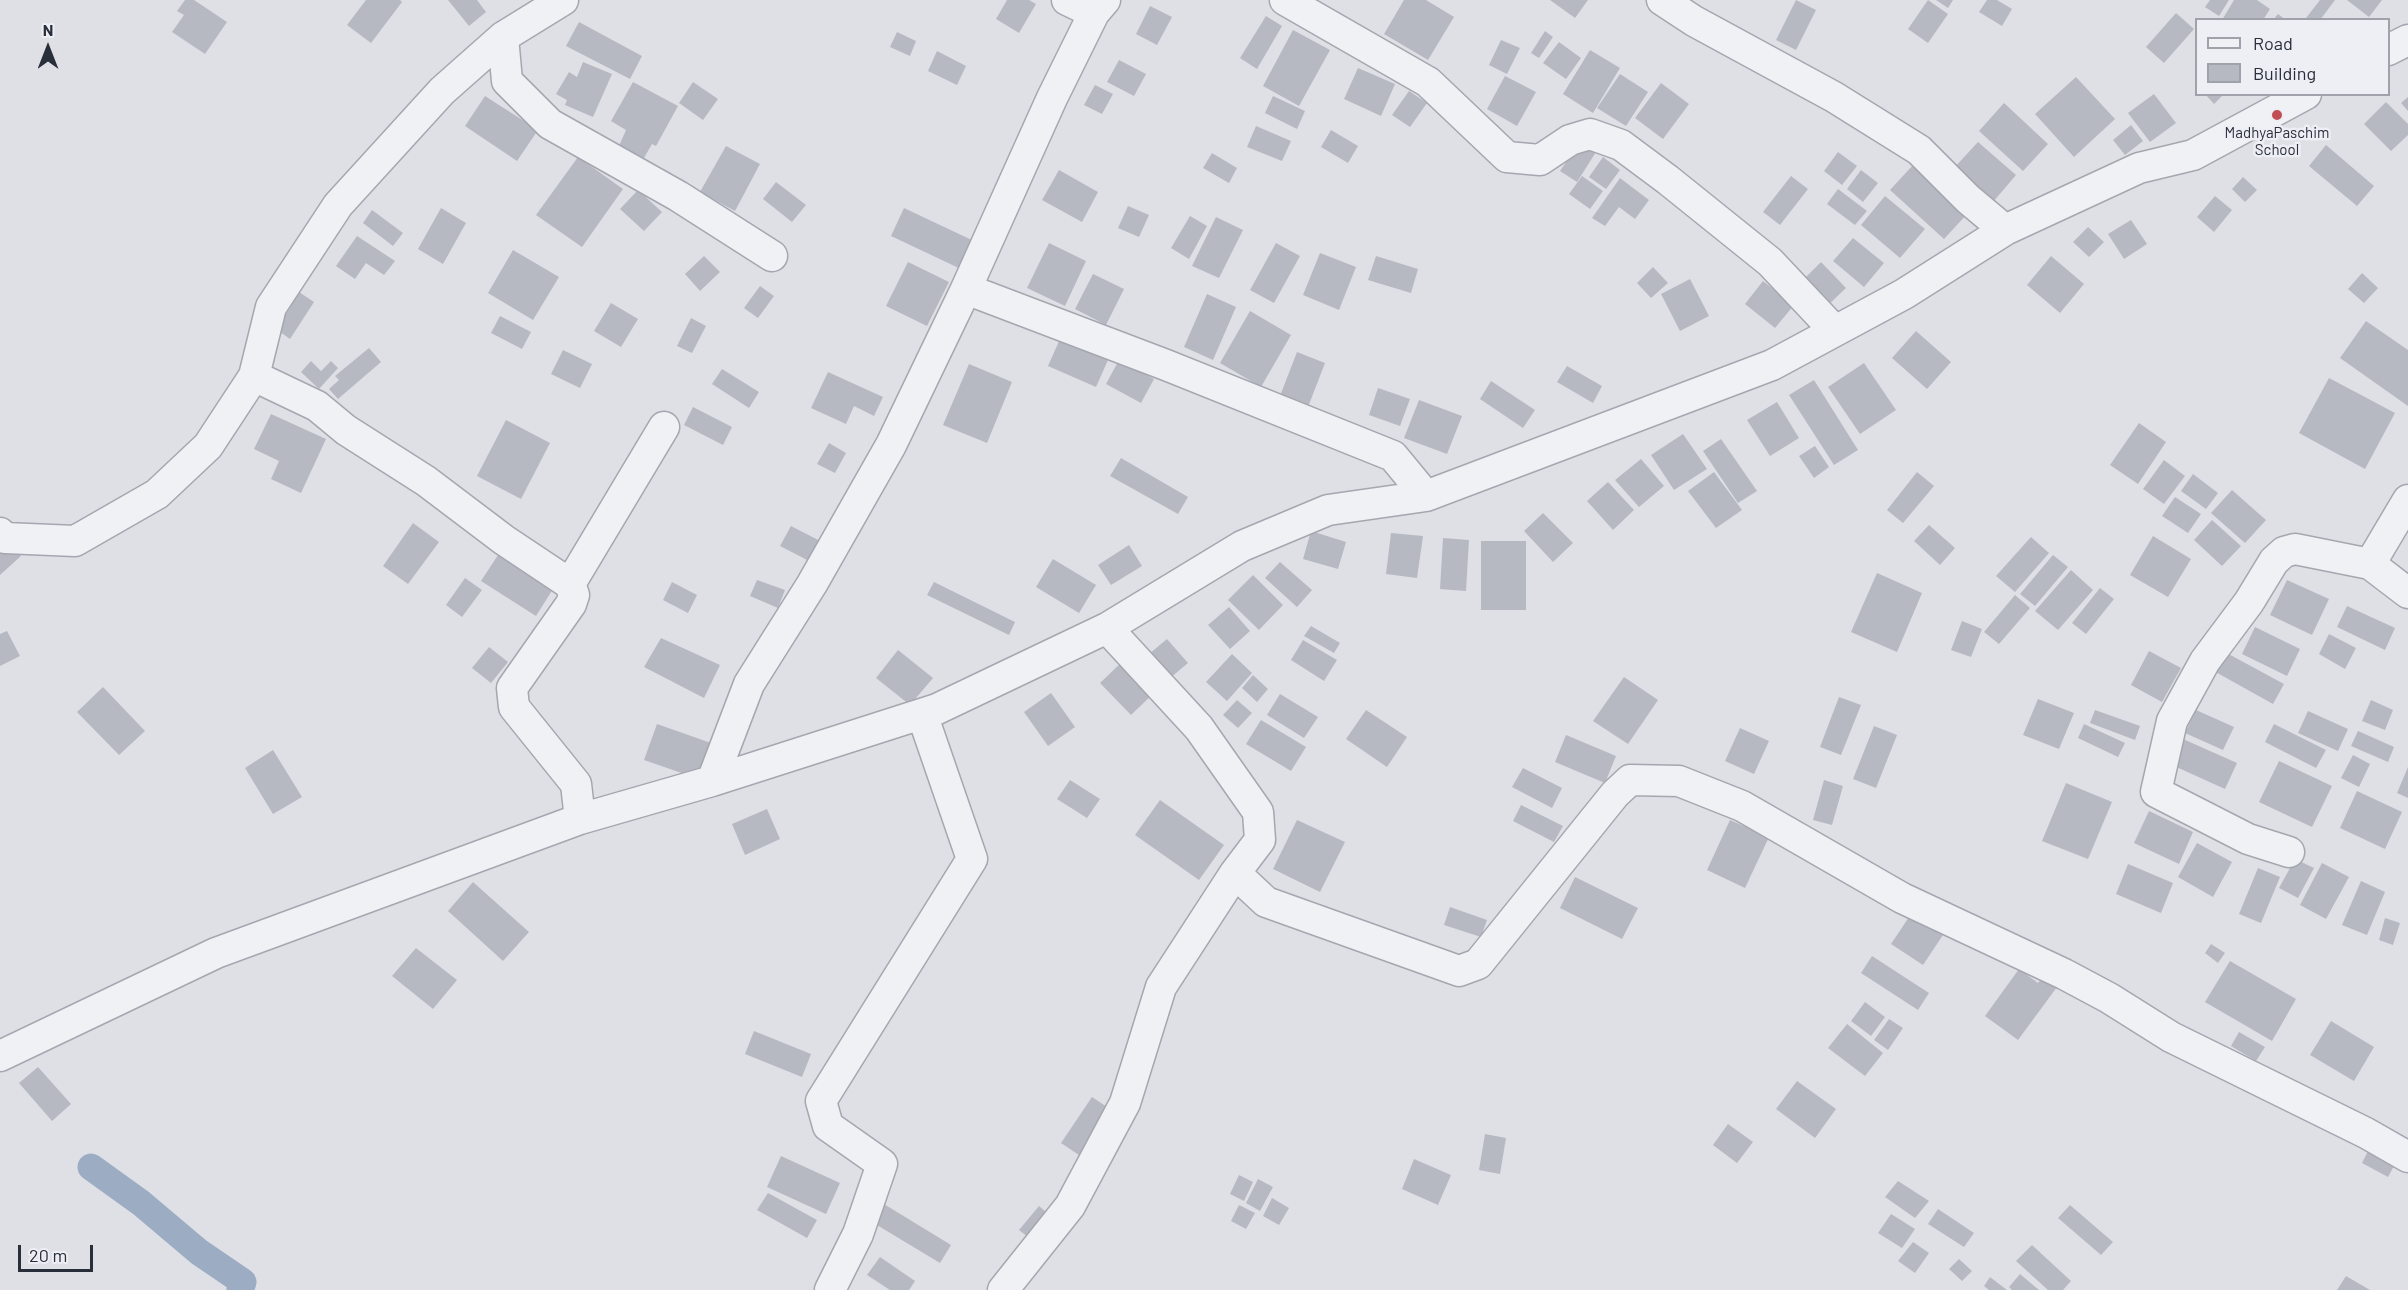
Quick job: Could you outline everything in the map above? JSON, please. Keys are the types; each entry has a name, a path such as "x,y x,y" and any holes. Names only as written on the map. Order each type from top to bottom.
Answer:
{"street":[{"path":"0,533 5,538 75,541 157,494 208,446 254,376 271,307 338,205 442,91 504,37 563,0"},
{"path":"712,781 749,684 812,584 891,445 966,289 1052,98 1100,7 1067,0"},
{"path":"1285,0 1428,82 1507,157 1540,160 1570,140 1590,134 1621,145 1770,262 1835,331"},
{"path":"1662,0 1694,21 1834,97 1919,150 1968,199 2005,231"},
{"path":"504,37 507,81 550,124 678,196 772,256"},
{"path":"2390,50 2408,40"},
{"path":"0,1056 216,953 580,819 712,781 937,709 1107,628 1242,546 1328,510 1426,496 1772,365 1904,294 2005,231 2139,168 2193,155 2302,96"},
{"path":"966,289 1166,365 1393,456 1426,496"},
{"path":"254,376 317,406 346,430 426,481 504,540 570,584 574,595 571,604 512,688 514,707 576,784 580,819"},
{"path":"570,584 664,427"},
{"path":"2370,564 2408,500"},
{"path":"2289,852 2248,839 2156,792 2172,721 2205,661 2249,602 2274,561 2284,552 2295,549 2370,564 2408,593"},
{"path":"1003,1290 1070,1206 1125,1103 1161,987 1235,873 1260,840 1258,812 1199,728 1107,628"},
{"path":"830,1290 858,1234 882,1164 828,1126 821,1101 972,859 922,714"},
{"path":"1235,873 1266,902 1459,971 1478,964 1615,794 1630,780 1679,781 1742,806 1902,898 2064,974 2109,998 2171,1037 2366,1133 2408,1157"}],"building":[{"path":"185,0 194,0 227,22 205,54 172,32 184,15 177,11"},
{"path":"366,0 400,0 402,2 371,43 347,25"},
{"path":"448,0 477,0 486,12 469,26"},
{"path":"1007,0 1029,0 1036,4 1019,33 996,19"},
{"path":"1404,0 1426,0 1454,17 1428,60 1384,34"},
{"path":"1550,0 1588,0 1575,18"},
{"path":"1796,0 1816,10 1796,50 1776,40"},
{"path":"1928,0 1948,14 1928,43 1908,29"},
{"path":"1936,0 1953,0 1948,8"},
{"path":"1987,0 1997,0 2012,9 2002,26 1979,12"},
{"path":"2210,0 2229,0 2219,16 2205,7"},
{"path":"2234,0 2257,0 2270,9 2264,18 2223,18"},
{"path":"2320,0 2335,0 2322,18 2306,18"},
{"path":"2347,0 2382,0 2369,17"},
{"path":"1150,6 1172,17 1157,45 1136,34"},
{"path":"2176,13 2194,29 2164,63 2146,47"},
{"path":"1266,16 1282,26 1257,69 1240,58"},
{"path":"579,22 642,56 630,79 566,46"},
{"path":"1293,30 1330,50 1299,106 1263,86"},
{"path":"1545,31 1553,37 1539,58 1531,53"},
{"path":"897,32 916,41 910,56 890,47"},
{"path":"1501,40 1520,48 1507,74 1489,65"},
{"path":"1559,42 1581,58 1566,79 1543,63"},
{"path":"1590,50 1620,68 1593,113 1563,94"},
{"path":"937,51 966,66 957,85 928,71"},
{"path":"1119,60 1146,74 1134,96 1107,82"},
{"path":"583,62 612,74 593,117 565,105 567,100 556,94 569,72 577,77"},
{"path":"1358,68 1395,84 1381,116 1344,99"},
{"path":"1620,74 1648,92 1626,126 1597,108"},
{"path":"1505,76 1536,92 1517,126 1487,109"},
{"path":"2076,77 2115,119 2074,157 2035,114"},
{"path":"633,82 678,106 656,146 652,144 644,158 619,146 626,130 611,121"},
{"path":"693,82 718,99 703,120 679,103"},
{"path":"1661,83 1689,104 1663,139 1635,118"},
{"path":"1095,85 1113,94 1102,114 1084,105"},
{"path":"1409,91 1427,103 1410,127 1392,115"},
{"path":"2154,94 2176,123 2150,142 2128,113"},
{"path":"485,96 538,130 517,161 465,126"},
{"path":"1273,96 1305,111 1297,129 1265,113"},
{"path":"2207,96 2222,96 2214,104"},
{"path":"2408,97 2408,111 2401,103"},
{"path":"2386,102 2408,124 2408,135 2391,151 2364,124"},
{"path":"2004,103 2048,144 2023,171 1979,131"},
{"path":"2131,125 2143,141 2125,155 2113,140"},
{"path":"1256,126 1291,141 1282,161 1247,147"},
{"path":"1331,130 1358,146 1348,163 1321,147"},
{"path":"1580,142 1596,152 1577,182 1560,171"},
{"path":"1978,142 2016,175 1993,202 1954,168"},
{"path":"2326,145 2374,186 2357,206 2309,166"},
{"path":"726,146 760,164 735,211 700,192"},
{"path":"1838,152 1857,166 1842,185 1824,171"},
{"path":"1212,153 1237,168 1229,183 1203,168"},
{"path":"578,157 623,189 582,247 536,215"},
{"path":"1603,157 1620,170 1606,189 1589,177"},
{"path":"1914,164 1968,213 1944,239 1890,190"},
{"path":"1059,170 1098,192 1082,222 1042,200"},
{"path":"1861,170 1878,183 1863,202 1847,189"},
{"path":"1582,176 1603,191 1590,209 1569,194"},
{"path":"1791,176 1808,189 1780,225 1763,212"},
{"path":"2243,177 2257,190 2245,202 2232,189"},
{"path":"1620,178 1649,200 1635,219 1619,207 1605,226 1592,218"},
{"path":"776,182 806,205 792,222 763,199"},
{"path":"1838,189 1867,211 1855,225 1827,204"},
{"path":"638,190 662,212 644,231 620,209"},
{"path":"1885,196 1925,229 1900,258 1861,225"},
{"path":"2215,196 2232,210 2214,232 2197,217"},
{"path":"1128,206 1149,215 1139,237 1118,228"},
{"path":"441,208 466,223 443,264 418,249"},
{"path":"904,208 976,242 963,270 891,236"},
{"path":"372,210 403,233 393,246 363,223"},
{"path":"1190,216 1207,226 1189,259 1171,248"},
{"path":"1216,217 1243,230 1219,278 1192,266"},
{"path":"2131,220 2147,244 2124,259 2108,234"},
{"path":"2088,227 2104,242 2089,257 2073,242"},
{"path":"357,236 395,261 384,275 366,263 355,279 336,266"},
{"path":"1853,238 1884,263 1864,287 1833,261"},
{"path":"1049,243 1086,261 1065,306 1027,288"},
{"path":"1276,243 1300,256 1274,303 1250,290"},
{"path":"513,250 559,277 533,320 488,293"},
{"path":"1320,253 1356,267 1339,310 1303,295"},
{"path":"704,256 720,272 700,291 685,274"},
{"path":"1376,256 1418,269 1411,293 1368,280"},
{"path":"2051,256 2084,284 2060,313 2027,285"},
{"path":"908,262 949,282 927,326 886,306"},
{"path":"1821,262 1846,288 1825,308 1800,283"},
{"path":"1653,267 1668,283 1651,298 1637,283"},
{"path":"2362,273 2378,288 2364,303 2348,289"},
{"path":"1093,274 1124,289 1106,325 1075,309"},
{"path":"1690,279 1709,316 1680,331 1661,294"},
{"path":"1763,281 1794,305 1775,328 1745,304"},
{"path":"760,286 774,296 758,318 744,308"},
{"path":"296,290 314,302 290,339 276,329 290,308 287,305"},
{"path":"1207,294 1236,307 1213,360 1184,347"},
{"path":"611,303 638,319 621,347 594,331"},
{"path":"1250,311 1291,335 1261,387 1220,363"},
{"path":"500,316 531,332 522,349 491,333"},
{"path":"691,318 706,326 692,353 677,346"},
{"path":"2366,321 2408,350 2408,406 2340,358"},
{"path":"1916,331 1951,362 1927,389 1892,358"},
{"path":"1060,339 1108,360 1096,387 1048,366"},
{"path":"369,348 381,362 338,399 329,389 339,380 335,376"},
{"path":"563,350 592,364 580,388 551,374"},
{"path":"1297,352 1325,363 1308,407 1280,396"},
{"path":"1119,360 1154,379 1141,403 1106,384"},
{"path":"311,361 321,371 331,361 338,368 319,389 301,372"},
{"path":"1864,363 1896,410 1860,434 1828,387"},
{"path":"969,364 1012,382 987,443 943,425"},
{"path":"1567,366 1602,386 1593,403 1557,382"},
{"path":"722,369 759,392 749,408 712,384"},
{"path":"828,372 883,397 874,416 854,406 846,424 811,408"},
{"path":"2329,378 2395,413 2365,469 2299,433"},
{"path":"1814,380 1858,450 1834,465 1789,395"},
{"path":"1491,381 1535,410 1523,428 1480,399"},
{"path":"1378,388 1410,399 1400,426 1369,415"},
{"path":"1419,400 1462,416 1447,454 1404,438"},
{"path":"1777,402 1799,438 1770,456 1747,420"},
{"path":"693,407 732,427 723,445 684,425"},
{"path":"271,414 326,439 301,493 271,479 279,461 254,449"},
{"path":"506,420 550,443 521,499 477,476"},
{"path":"2139,423 2166,442 2138,484 2110,465"},
{"path":"1683,434 1707,469 1674,490 1651,455"},
{"path":"1721,439 1757,491 1738,503 1703,451"},
{"path":"829,443 846,453 835,473 817,464"},
{"path":"1815,446 1829,467 1814,478 1799,456"},
{"path":"1121,458 1188,497 1178,514 1110,476"},
{"path":"1641,459 1664,486 1639,507 1615,480"},
{"path":"2164,460 2185,476 2164,504 2143,489"},
{"path":"1714,472 1742,510 1716,528 1688,491"},
{"path":"1917,472 1934,486 1903,523 1887,510"},
{"path":"2193,474 2218,493 2206,509 2181,491"},
{"path":"1608,482 1634,510 1613,530 1587,501"},
{"path":"2232,490 2266,520 2245,543 2211,513"},
{"path":"2175,497 2201,514 2188,533 2162,516"},
{"path":"1543,513 1573,543 1553,562 1524,531"},
{"path":"2212,520 2241,546 2222,566 2194,540"},
{"path":"413,523 439,542 408,584 383,566"},
{"path":"1929,525 1955,548 1940,565 1914,541"},
{"path":"791,526 824,543 813,563 780,546"},
{"path":"1311,531 1346,542 1338,569 1303,559"},
{"path":"1391,533 1423,536 1417,578 1386,574"},
{"path":"0,534 21,556 0,575"},
{"path":"2153,536 2191,559 2168,597 2130,575"},
{"path":"2031,537 2049,553 2015,592 1996,576"},
{"path":"1443,538 1469,540 1466,591 1440,589"},
{"path":"1481,541 1526,541 1526,610 1481,610"},
{"path":"1129,545 1142,566 1111,585 1098,565"},
{"path":"498,555 553,589 536,616 481,581"},
{"path":"2053,555 2068,567 2035,606 2020,594"},
{"path":"1053,559 1096,585 1079,613 1036,587"},
{"path":"1280,562 1312,590 1297,607 1265,578"},
{"path":"2071,570 2093,590 2058,630 2035,611"},
{"path":"1877,573 1922,593 1897,652 1851,632"},
{"path":"1253,575 1283,605 1259,630 1228,600"},
{"path":"465,578 482,590 462,617 446,605"},
{"path":"757,580 785,590 778,608 750,596"},
{"path":"2287,580 2329,599 2312,635 2270,615"},
{"path":"672,582 697,595 688,613 663,600"},
{"path":"934,582 1015,622 1009,635 927,595"},
{"path":"2100,588 2114,599 2086,634 2072,623"},
{"path":"2015,595 2030,608 1999,644 1984,632"},
{"path":"2347,606 2395,628 2385,650 2337,627"},
{"path":"1229,607 1250,631 1230,649 1208,625"},
{"path":"1962,621 1982,629 1971,657 1951,650"},
{"path":"1311,626 1340,643 1334,653 1304,636"},
{"path":"2255,627 2300,649 2287,676 2242,654"},
{"path":"7,631 20,656 0,666 0,634"},
{"path":"2329,634 2356,648 2345,669 2319,654"},
{"path":"661,638 720,665 704,698 644,667"},
{"path":"1167,639 1188,663 1169,679 1149,654"},
{"path":"1303,640 1337,660 1324,681 1291,660"},
{"path":"489,647 508,662 491,683 472,668"},
{"path":"898,650 933,678 910,705 876,678"},
{"path":"2149,651 2181,668 2162,702 2131,685"},
{"path":"2223,651 2284,684 2273,704 2212,670"},
{"path":"1232,654 1252,673 1227,701 1206,682"},
{"path":"1124,660 1155,692 1131,715 1100,683"},
{"path":"1253,675 1268,689 1257,702 1242,688"},
{"path":"1624,677 1658,700 1628,744 1593,721"},
{"path":"103,687 145,731 119,755 77,712"},
{"path":"1051,693 1075,727 1048,746 1024,712"},
{"path":"1280,694 1318,717 1304,738 1267,715"},
{"path":"1839,697 1861,705 1841,755 1820,747"},
{"path":"2038,699 2074,713 2059,749 2023,735"},
{"path":"1237,700 1252,713 1238,728 1223,715"},
{"path":"2371,700 2393,710 2385,730 2362,721"},
{"path":"1366,710 1407,737 1387,767 1346,739"},
{"path":"2095,710 2140,726 2135,740 2090,723"},
{"path":"2196,710 2234,727 2223,750 2185,733"},
{"path":"2308,711 2348,729 2338,751 2298,733"},
{"path":"1261,720 1306,747 1291,771 1246,744"},
{"path":"657,724 711,743 699,779 644,760"},
{"path":"2084,724 2125,743 2118,757 2078,738"},
{"path":"2274,724 2326,750 2316,768 2265,742"},
{"path":"1874,726 1897,735 1876,788 1853,779"},
{"path":"1740,728 1769,741 1754,774 1725,761"},
{"path":"2358,731 2394,747 2388,762 2351,746"},
{"path":"1566,735 1616,756 1605,783 1555,762"},
{"path":"2183,739 2237,763 2225,789 2172,765"},
{"path":"273,750 302,797 273,814 245,768"},
{"path":"2353,755 2370,764 2359,787 2341,778"},
{"path":"2279,761 2332,786 2312,827 2259,802"},
{"path":"2408,767 2408,798 2397,793"},
{"path":"1523,768 1562,788 1552,808 1512,787"},
{"path":"1070,780 1100,799 1087,818 1057,799"},
{"path":"1824,780 1843,786 1832,825 1813,820"},
{"path":"2066,783 2112,802 2088,859 2042,841"},
{"path":"2357,791 2402,812 2385,849 2340,828"},
{"path":"1160,800 1224,845 1199,880 1135,835"},
{"path":"1521,805 1563,826 1554,842 1513,821"},
{"path":"767,809 780,839 745,855 732,824"},
{"path":"2149,811 2193,832 2179,864 2134,843"},
{"path":"1297,820 1345,842 1320,892 1273,869"},
{"path":"1730,820 1769,837 1745,888 1707,870"},
{"path":"2197,843 2232,862 2213,897 2178,877"},
{"path":"2295,859 2314,868 2298,898 2279,888"},
{"path":"2322,863 2349,877 2326,919 2300,905"},
{"path":"2128,864 2173,883 2161,913 2116,894"},
{"path":"2258,868 2280,877 2261,923 2239,914"},
{"path":"1575,877 1638,908 1622,939 1560,908"},
{"path":"2361,881 2385,892 2367,935 2342,925"},
{"path":"473,882 529,932 503,961 448,911"},
{"path":"1450,907 1487,920 1481,937 1444,925"},
{"path":"1913,911 1945,932 1923,965 1891,944"},
{"path":"2385,918 2400,923 2393,945 2379,940"},
{"path":"2211,944 2225,953 2218,963 2205,953"},
{"path":"416,948 457,980 433,1009 392,976"},
{"path":"1872,956 1929,993 1918,1010 1861,973"},
{"path":"2230,961 2296,999 2272,1041 2205,1002"},
{"path":"2019,969 2038,983 2043,977 2057,987 2018,1040 1985,1016"},
{"path":"1865,1002 1885,1017 1871,1036 1851,1021"},
{"path":"1889,1019 1903,1028 1888,1050 1874,1040"},
{"path":"2331,1021 2374,1047 2354,1081 2310,1055"},
{"path":"1847,1024 1883,1053 1865,1076 1828,1048"},
{"path":"754,1031 811,1054 802,1077 745,1054"},
{"path":"2239,1032 2265,1047 2256,1061 2231,1046"},
{"path":"38,1067 71,1104 52,1121 19,1083"},
{"path":"1797,1081 1836,1109 1815,1138 1776,1109"},
{"path":"1092,1097 1116,1113 1085,1159 1061,1143"},
{"path":"1728,1124 1753,1142 1737,1163 1713,1145"},
{"path":"1485,1134 1506,1138 1500,1174 1479,1170"},
{"path":"2369,1149 2395,1164 2388,1177 2362,1163"},
{"path":"781,1156 840,1183 826,1214 767,1187"},
{"path":"1414,1159 1451,1175 1438,1205 1402,1189"},
{"path":"1239,1175 1253,1182 1244,1201 1230,1194"},
{"path":"1258,1179 1273,1187 1260,1211 1246,1203"},
{"path":"1898,1181 1929,1201 1915,1218 1885,1197"},
{"path":"768,1193 817,1220 807,1238 757,1210"},
{"path":"1272,1198 1289,1208 1279,1225 1263,1216"},
{"path":"879,1201 951,1245 940,1263 867,1219"},
{"path":"1239,1205 1255,1213 1246,1229 1231,1221"},
{"path":"2070,1205 2113,1242 2101,1255 2058,1218"},
{"path":"1039,1206 1052,1217 1033,1241 1019,1230"},
{"path":"1938,1209 1974,1233 1964,1247 1928,1224"},
{"path":"1891,1214 1915,1229 1902,1248 1878,1233"},
{"path":"1913,1242 1929,1253 1915,1273 1898,1261"},
{"path":"2032,1245 2071,1281 2063,1290 2048,1290 2016,1261"},
{"path":"880,1257 915,1281 909,1290 890,1290 867,1275"},
{"path":"1959,1259 1972,1271 1962,1281 1949,1269"},
{"path":"2020,1274 2039,1290 2012,1290 2009,1287"},
{"path":"2346,1276 2370,1290 2337,1290"},
{"path":"1990,1277 2007,1290 1989,1290 1984,1286"}],"waterway":[{"path":"91,1167 141,1203 199,1252 243,1282 240,1290"}],"place":[{"name":"MadhyaPaschim School","path":"2277,115"}]}
